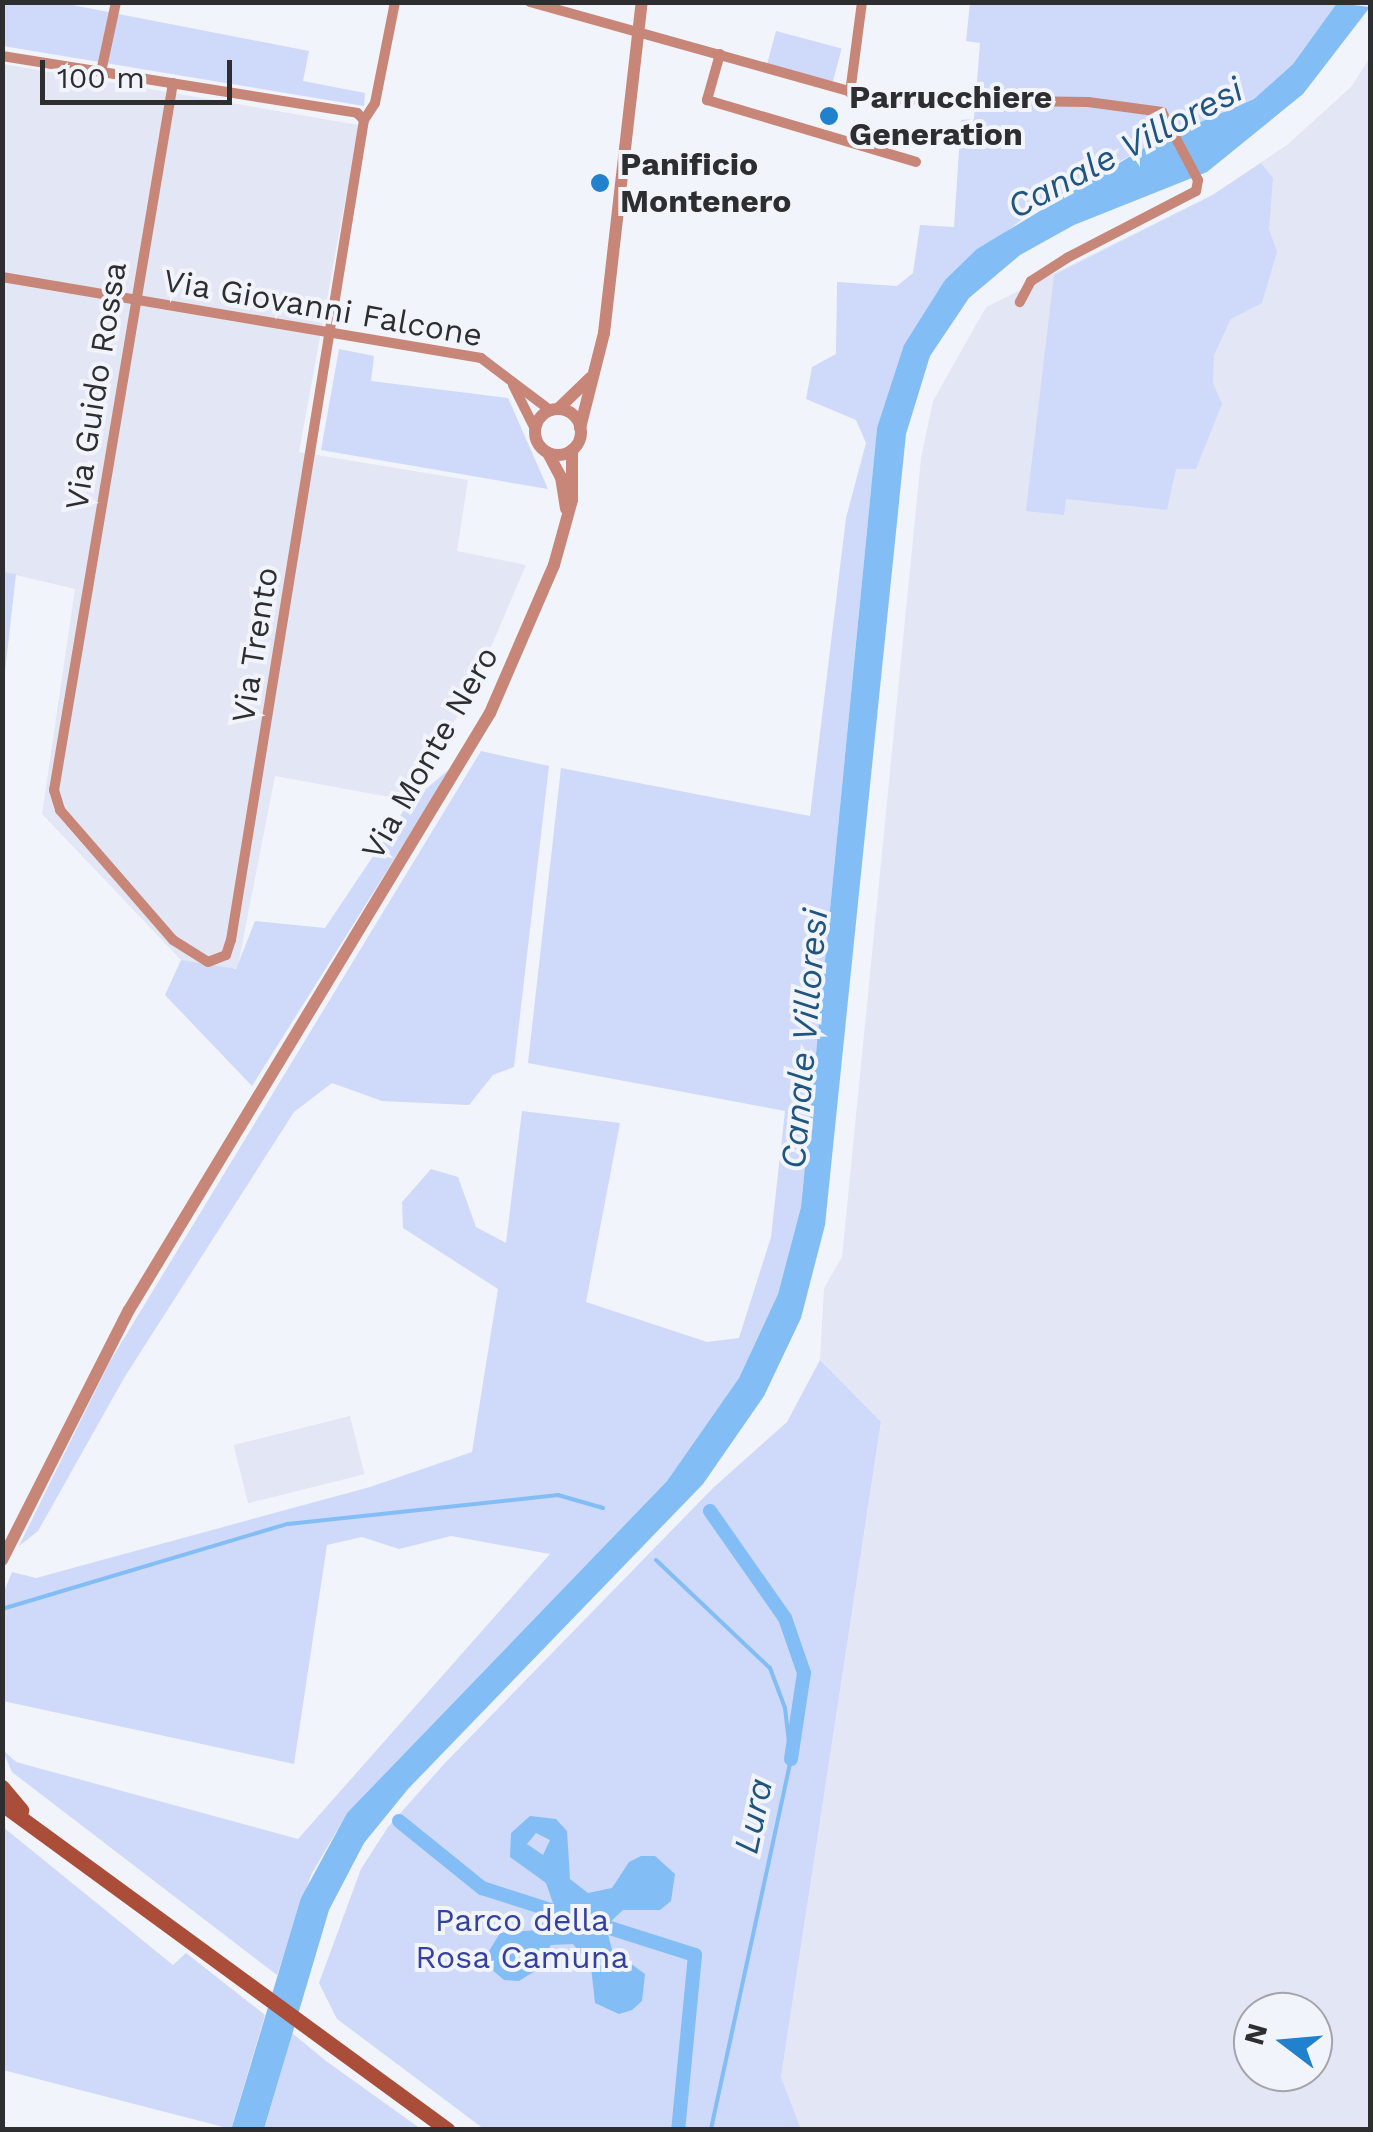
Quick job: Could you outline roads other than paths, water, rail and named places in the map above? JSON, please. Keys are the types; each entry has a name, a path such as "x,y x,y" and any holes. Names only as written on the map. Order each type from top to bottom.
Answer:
{"main road":[{"path":"2,1788 23,1813"},
{"path":"2,1804 23,1813 448,2130"}],"street":[{"path":"101,72 116,2"},
{"name":"Via Trento","path":"70,698 54,790 60,810 173,940 198,959 219,961 231,940 364,120 375,103 396,2"},
{"path":"530,2 636,29 850,94 902,100 1133,104 1156,109 1168,120 1198,180 1194,192 1030,281 1020,302"},
{"path":"596,367 535,430 548,452 572,450 596,367 642,2"},
{"path":"850,94 862,2"},
{"path":"720,54 707,100 916,162"},
{"path":"2,56 357,114 364,120"},
{"name":"Via Guido Rossa","path":"70,698 173,83"},
{"name":"Via Giovanni Falcone","path":"2,277 481,358 554,410"},
{"name":"Via Giovanni Falcone","path":"510,379 535,430"},
{"path":"554,410 573,415 580,428"},
{"name":"Via Monte Nero","path":"2,1560 129,1310 490,713 535,619 567,517 574,486 572,450"},
{"name":"Via Monte Nero","path":"548,452 561,477 567,517"}],"water":[{"path":"1337,3 1370,7 1303,94 1207,172 1074,225 1020,255 969,298 930,356 906,434 825,1225 801,1318 764,1396 703,1484 408,1789 364,1843 329,1910 264,2129 231,2130 301,1898 347,1813 667,1481 739,1378 778,1294 801,1207 877,428 904,345 945,280 977,249 1154,142 1254,99 1293,64"},
{"path":"530,1816 556,1819 567,1831 570,1879 588,1893 612,1888 629,1862 641,1856 655,1856 675,1874 671,1901 660,1910 623,1910 606,1926 612,1950 645,1974 642,2001 632,2010 619,2014 595,2003 591,1967 573,1944 551,1945 535,1971 519,1981 504,1980 490,1968 486,1956 500,1933 538,1930 554,1906 546,1883 510,1857 511,1833","holes":["536,1833 550,1840 543,1855 527,1844"]}],"waterway":[{"name":"Lura","path":"2,1609 288,1524 558,1495 603,1508"},
{"path":"710,1511 785,1618 804,1673 791,1759"},
{"name":"Lura","path":"656,1560 770,1668 785,1708 791,1759 711,2130"},
{"path":"399,1821 482,1888 566,1915"},
{"path":"591,1922 695,1955 678,2130"}],"place":[{"name":"Parrucchiere Generation","path":"829,116"},
{"name":"Panificio Montenero","path":"600,183"}],"water label":[{"name":"Canale Villoresi","path":"1125,148"},
{"name":"Canale Villoresi","path":"804,1039"}],"park label":[{"name":"Parco della Rosa Camuna","path":"522,1940"}]}
